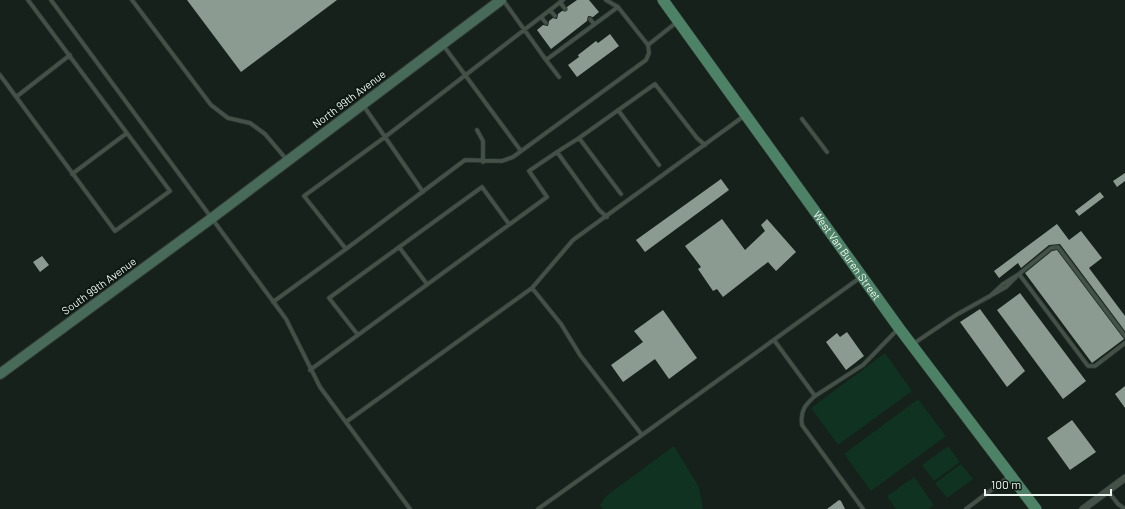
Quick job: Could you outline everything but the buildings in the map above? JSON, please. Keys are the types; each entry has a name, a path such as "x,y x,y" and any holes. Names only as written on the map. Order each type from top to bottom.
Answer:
{"main road":[{"name":"North 99th Avenue","path":"212,218 502,0"},
{"name":"West Van Buren Street","path":"663,0 912,345 1036,509"},
{"name":"South 99th Avenue","path":"0,374 212,218"}],"street":[{"path":"1083,509 1125,478"}],"lane":[{"path":"0,75 115,231 170,190 28,0"},
{"path":"51,0 286,319 310,370 320,387 410,509"},
{"path":"132,0 211,105 228,118 250,123 265,134 287,161"},
{"path":"502,0 559,77"},
{"path":"273,302 465,160 483,162 502,161 521,151 646,60 649,54 648,45 618,6 606,0"},
{"path":"346,249 304,196 385,137 561,1 565,9"},
{"path":"546,60 618,6"},
{"path":"550,10 555,16"},
{"path":"541,17 546,23"},
{"path":"590,19 594,24"},
{"path":"648,45 678,21"},
{"path":"579,28 583,33"},
{"path":"569,35 572,40"},
{"path":"560,42 564,47"},
{"path":"443,44 521,151"},
{"path":"16,97 70,55"},
{"path":"310,370 546,197 529,171 579,138 655,84 696,138 705,145"},
{"path":"363,105 423,192"},
{"path":"618,110 659,165"},
{"path":"346,422 532,288 573,240 607,217 745,115"},
{"path":"802,119 827,152"},
{"path":"477,130 483,141 483,162"},
{"path":"72,174 127,133"},
{"path":"579,138 621,194"},
{"path":"557,152 599,210 607,217"},
{"path":"358,334 329,298 482,187 509,224"},
{"path":"399,247 427,284"},
{"path":"912,345 956,315 1006,287 1019,274 1051,248 1058,247 1125,336"},
{"path":"1019,274 1088,366 1095,366 1125,343"},
{"path":"538,509 863,276"},
{"path":"532,288 561,324 580,355 642,434"},
{"path":"863,509 802,425 801,417 806,404 815,396 863,365 900,328"},
{"path":"774,340 815,396"},
{"path":"966,509 1010,476"},
{"path":"1108,490 1123,509"}],"green space":[{"path":"885,353 912,391 838,445 811,408"},
{"path":"918,399 946,436 871,491 844,454"},
{"path":"674,446 699,487 703,509 603,509 600,505 606,496"},
{"path":"948,446 960,462 934,481 922,465"},
{"path":"961,464 973,479 947,498 935,483"},
{"path":"914,477 934,505 928,509 896,509 887,496"}]}
